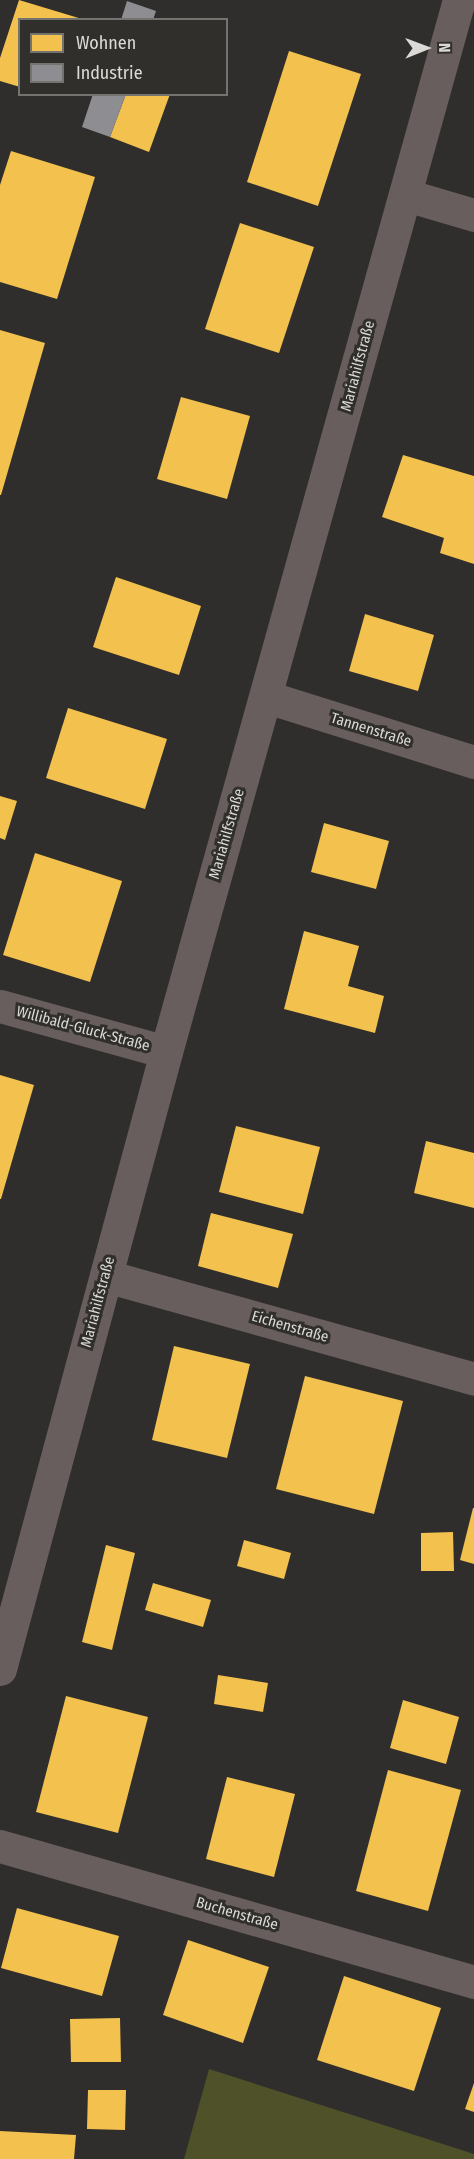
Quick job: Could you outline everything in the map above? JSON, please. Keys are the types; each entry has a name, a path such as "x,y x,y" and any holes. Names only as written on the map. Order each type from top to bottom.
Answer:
{"street":[{"name":"Mariahilfstraße","path":"0,1669 166,1052 267,697 459,0"},
{"path":"406,195 474,214"},
{"name":"Tannenstraße","path":"267,697 474,762"},
{"name":"Willibald-Gluck-Straße","path":"0,1006 166,1052"},
{"name":"Eichenstraße","path":"105,1276 474,1379"},
{"name":"Buchenstraße","path":"0,1845 474,1982"}],"green space":[{"path":"209,2069 474,2154 474,2159 184,2159"}],"building: Wohnen":[{"path":"19,0 79,18 18,18 18,86 0,81 0,58"},
{"path":"289,51 361,74 318,206 247,182"},
{"path":"125,96 169,96 149,152 110,137"},
{"path":"11,151 95,177 57,299 0,282 0,185"},
{"path":"240,223 314,247 279,353 205,329"},
{"path":"0,330 45,343 1,495 0,495"},
{"path":"181,397 250,416 227,499 157,479"},
{"path":"403,455 474,476 474,564 440,553 444,538 382,517"},
{"path":"116,577 201,606 179,675 93,647"},
{"path":"365,614 434,635 418,691 349,671"},
{"path":"68,708 167,739 145,809 46,778"},
{"path":"0,796 17,801 5,840 0,838"},
{"path":"324,823 389,841 376,889 311,872"},
{"path":"35,853 122,881 90,982 3,955"},
{"path":"304,931 359,946 348,986 384,996 375,1033 284,1009"},
{"path":"0,1075 34,1085 1,1199 0,1199"},
{"path":"236,1126 320,1147 303,1214 219,1192"},
{"path":"426,1141 474,1153 474,1208 414,1193"},
{"path":"211,1213 293,1234 278,1288 198,1266"},
{"path":"174,1346 250,1364 227,1458 152,1440"},
{"path":"305,1376 403,1401 374,1514 276,1489"},
{"path":"474,1508 474,1564 460,1560"},
{"path":"453,1532 454,1571 421,1571 421,1533"},
{"path":"244,1540 291,1553 284,1579 237,1566"},
{"path":"106,1545 135,1553 112,1650 82,1642"},
{"path":"153,1583 211,1600 203,1627 145,1610"},
{"path":"218,1675 268,1683 263,1712 214,1704"},
{"path":"66,1696 148,1717 118,1833 36,1812"},
{"path":"403,1700 459,1717 446,1764 390,1748"},
{"path":"388,1770 461,1790 428,1911 356,1891"},
{"path":"227,1777 295,1794 274,1877 206,1859"},
{"path":"17,1908 119,1936 102,1996 1,1968"},
{"path":"188,1940 269,1967 243,2043 163,2015"},
{"path":"344,1976 441,2008 414,2091 317,2060"},
{"path":"120,2018 121,2062 71,2062 70,2019"},
{"path":"474,2083 474,2112 465,2109"},
{"path":"88,2090 126,2090 125,2130 87,2129"},
{"path":"0,2131 76,2135 74,2159 0,2159"}],"building: Industrie":[{"path":"127,1 156,11 154,18 122,18"},
{"path":"92,96 125,96 110,137 82,127"}]}
